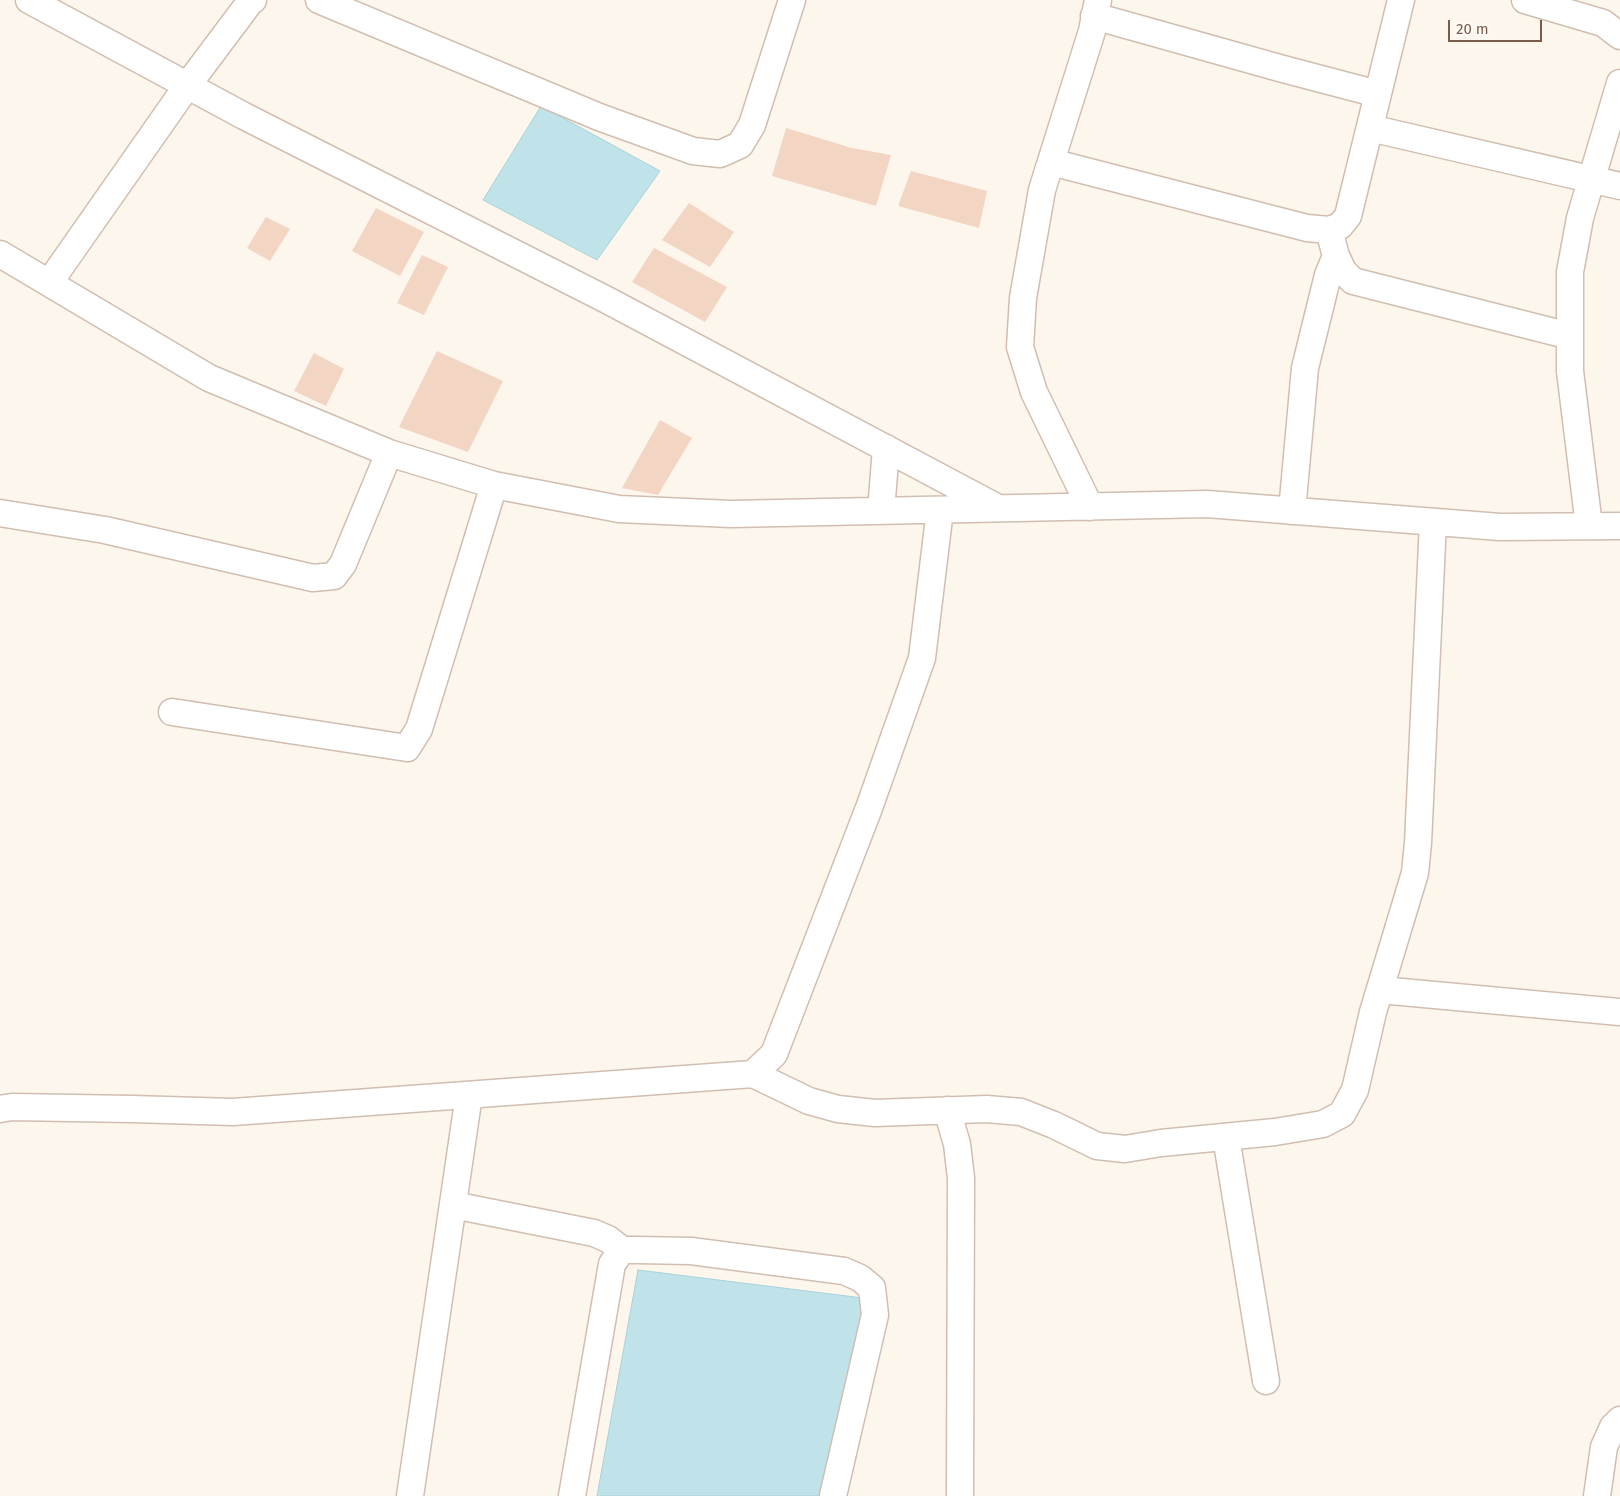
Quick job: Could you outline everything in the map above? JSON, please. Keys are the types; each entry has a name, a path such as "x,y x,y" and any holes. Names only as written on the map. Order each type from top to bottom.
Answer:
{"street":[{"path":"29,0 244,116 607,300 1000,509"},
{"path":"49,283 187,86 253,0"},
{"path":"320,0 599,117 693,151 720,154 740,145 752,125 792,0"},
{"path":"1051,162 1307,228 1329,230 1340,226 1348,216 1402,0"},
{"path":"1525,0 1603,23 1620,36"},
{"path":"1090,507 1034,392 1020,347 1023,298 1042,190 1092,31 1096,8 1283,69 1378,94"},
{"path":"1589,526 1570,371 1570,272 1580,218 1620,83"},
{"path":"1370,128 1620,186"},
{"path":"1329,230 1336,256 1343,271 1353,281 1570,336"},
{"path":"0,254 209,378 389,453 494,485 619,509 731,514 1208,504 1500,527 1620,526"},
{"path":"1292,511 1305,368 1328,275 1336,256"},
{"path":"881,511 886,448"},
{"path":"0,513 105,530 313,578 334,576 343,564 389,453"},
{"path":"172,712 407,748 419,729 494,485"},
{"path":"753,1074 774,1054 869,808 922,658 940,510"},
{"path":"0,1109 12,1107 104,1108 233,1112 753,1074 809,1101 838,1109 875,1113 987,1109 1021,1112 1054,1125 1097,1146 1126,1149 1161,1143 1275,1132 1323,1124 1342,1114 1355,1090 1373,1012 1414,872 1418,843 1433,522"},
{"path":"1380,990 1620,1012"},
{"path":"410,1496 469,1095"},
{"path":"948,1110 957,1144 961,1178 960,1496"},
{"path":"1226,1137 1266,1381"},
{"path":"453,1205 594,1233 608,1239 622,1250 691,1251 844,1271 860,1278 872,1288 874,1315 833,1496"},
{"path":"572,1496 612,1264 622,1250"},
{"path":"1597,1496 1604,1447 1613,1426 1620,1420"}],"water":[{"path":"541,106 660,171 597,260 483,200"},
{"path":"638,1270 871,1299 830,1496 597,1496"}],"building":[{"path":"786,128 852,148 891,155 876,206 772,176"},
{"path":"911,171 987,191 979,228 898,206"},
{"path":"689,203 734,232 710,267 662,240"},
{"path":"376,208 424,232 400,276 352,251"},
{"path":"266,217 290,229 270,261 247,248"},
{"path":"654,248 727,287 705,322 632,282"},
{"path":"422,255 448,267 424,315 397,303"},
{"path":"437,351 503,381 468,452 399,427"},
{"path":"314,353 344,369 326,406 294,391"},
{"path":"660,420 692,438 658,495 622,488"}]}
